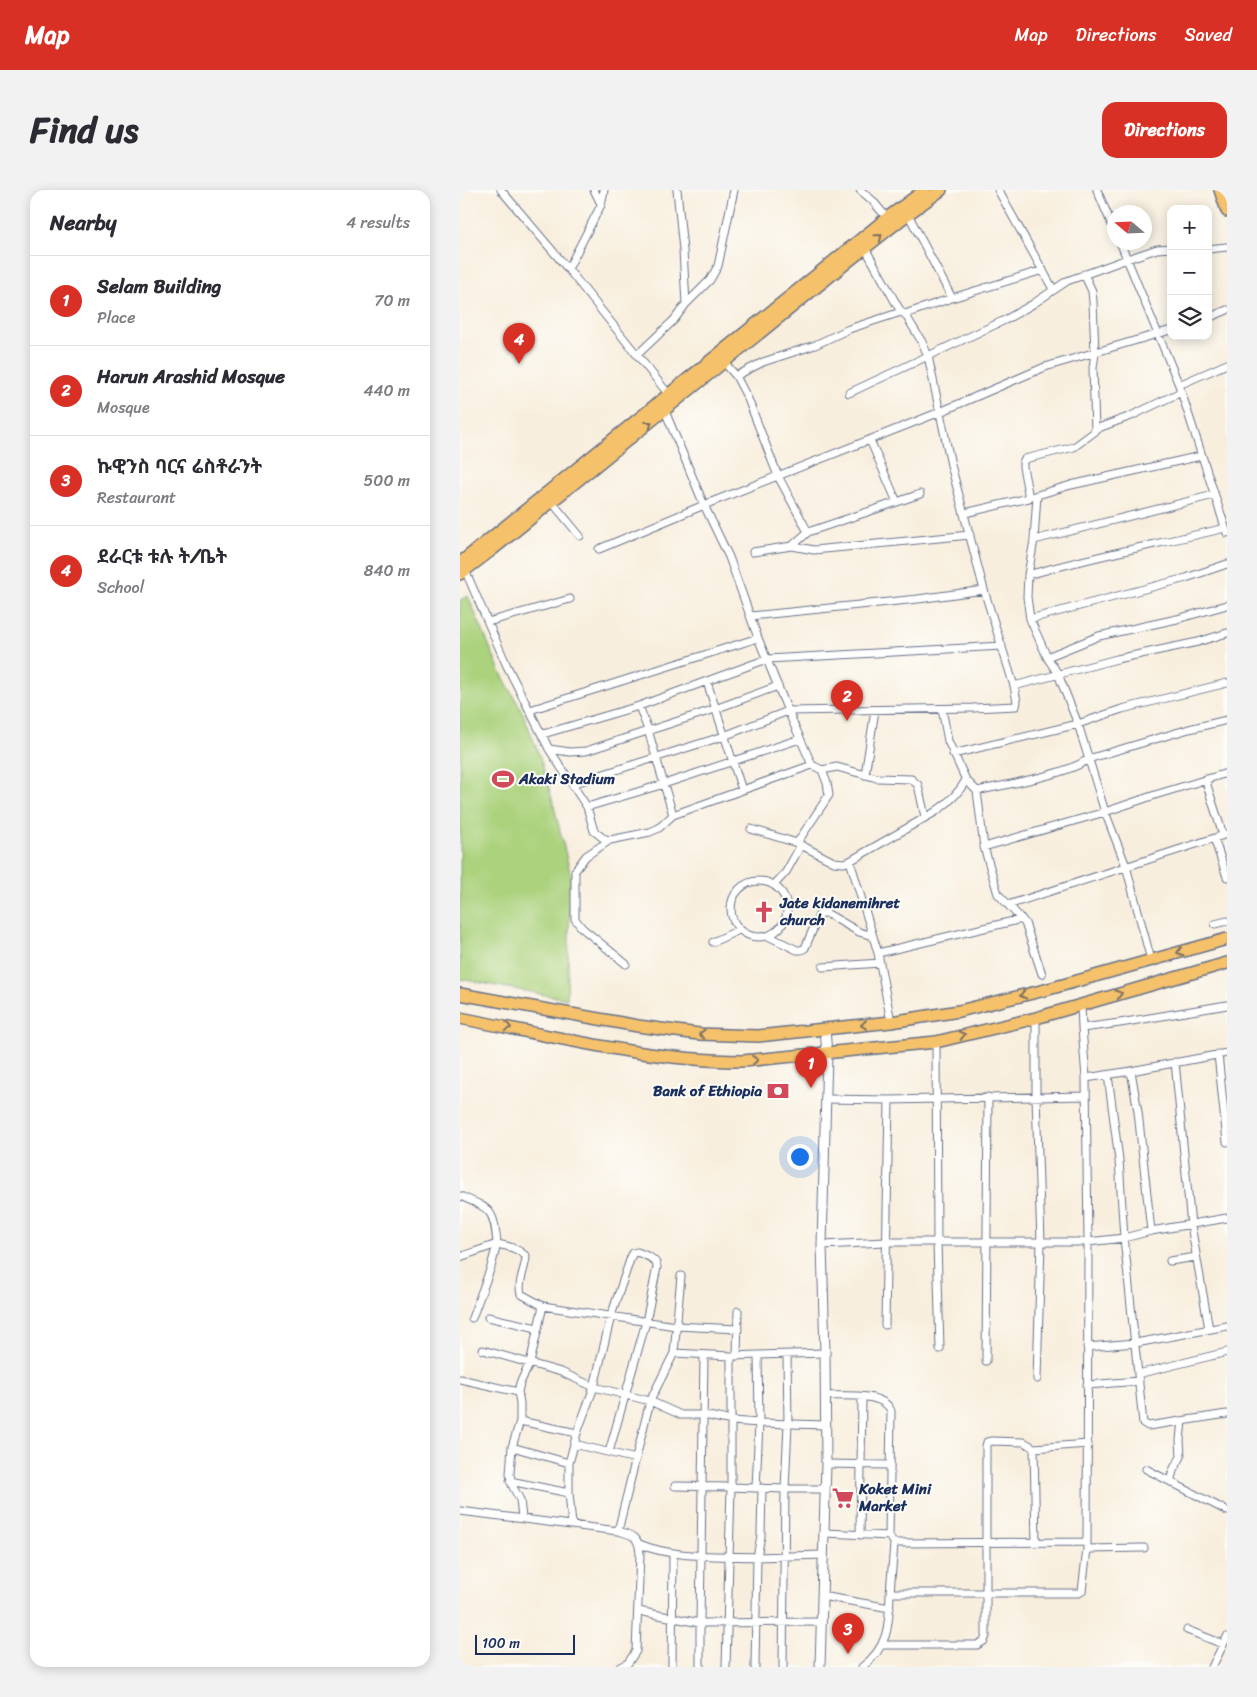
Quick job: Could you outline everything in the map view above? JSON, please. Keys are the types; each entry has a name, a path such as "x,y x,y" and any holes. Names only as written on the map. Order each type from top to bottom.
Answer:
{"main road":[{"path":"462,569 672,399 887,218 925,190"},
{"path":"462,569 551,502 665,411 672,399 724,362 865,248 941,190"},
{"path":"1220,190 1227,212"},
{"path":"460,994 638,1026 699,1034 758,1036 891,1022 969,1009 1045,990 1227,939"},
{"path":"460,1018 607,1046 683,1058 743,1061 936,1042 1036,1018 1227,963"}],"street":[{"path":"501,190 568,269 672,399"},
{"path":"594,190 601,204"},
{"path":"568,269 601,204 604,190"},
{"path":"677,190 684,250 686,304"},
{"path":"637,355 674,320 686,304 710,280 718,266 734,190"},
{"path":"998,190 1053,289"},
{"path":"1097,190 1107,214"},
{"path":"864,191 887,218"},
{"path":"908,214 952,298"},
{"path":"1212,249 1227,247"},
{"path":"572,784 724,736 788,711 1016,706 1014,686 984,590 951,465 928,356 922,342 865,248"},
{"path":"849,393 1005,320 1067,281 1157,249 1167,248"},
{"path":"1028,575 1075,561 1226,531 1180,389 1123,250"},
{"path":"736,376 763,362 815,345 849,329 1043,270"},
{"path":"1084,274 1092,291 1095,353 1093,368 1095,431"},
{"path":"1212,316 1227,310"},
{"path":"599,549 704,505 940,412 1045,367 1167,331"},
{"path":"724,362 736,376 748,399 778,476 808,532"},
{"path":"1151,960 1126,866 1105,812 1078,724 1058,674 1047,657 1030,619 1027,597 1028,575 1034,540 1033,496 1023,462 1025,459 1069,449 1101,427 1131,416 1227,364"},
{"path":"665,411 704,505 729,557 758,638 800,739 812,765 822,770 828,783 829,795 799,844 786,872 774,885"},
{"path":"870,440 897,502"},
{"path":"965,513 1201,456"},
{"path":"792,546 808,532 920,494"},
{"path":"1034,540 1214,495"},
{"path":"551,502 580,536"},
{"path":"753,552 792,546 814,550 970,534"},
{"path":"1030,619 1186,578 1227,564"},
{"path":"462,569 507,666 549,749 587,807 594,832 610,840"},
{"path":"751,616 918,599 984,590"},
{"path":"488,622 570,599"},
{"path":"1047,657 1099,636 1178,619 1227,605"},
{"path":"1014,686 1117,659 1198,642 1227,633"},
{"path":"530,710 758,638"},
{"path":"543,734 639,706 767,659 1002,646"},
{"path":"706,682 742,790"},
{"path":"953,754 1078,724 1122,709 1227,683"},
{"path":"549,749 570,752 586,751 715,709 778,686"},
{"path":"639,706 673,815"},
{"path":"942,709 948,741 953,754 966,780 977,790 984,847 998,894 1022,919 1028,930 1042,974"},
{"path":"865,775 874,710"},
{"path":"977,790 1063,770 1083,763 1088,759 1227,720"},
{"path":"587,807 664,784 800,739"},
{"path":"626,964 582,928 575,919 575,871 586,856 610,840 650,832 659,828 673,815 812,765"},
{"path":"822,770 832,767 844,768 876,778 911,779 916,781 925,817"},
{"path":"984,847 1105,812 1227,773"},
{"path":"1008,905 1225,834 1205,779"},
{"path":"751,828 799,844 834,862 844,863 943,807 958,792 966,780"},
{"path":"1214,838 1227,877"},
{"path":"850,861 878,953 891,1022"},
{"path":"754,881 765,881 774,885 782,893 786,902 787,913 784,923 777,931 768,936 758,938 748,936 739,930 733,921 730,911 737,891 744,885 754,881"},
{"path":"768,936 796,950 801,950 805,948 822,913 859,932 873,936"},
{"path":"878,953 1022,919"},
{"path":"1214,924 1227,921"},
{"path":"713,942 739,930"},
{"path":"823,967 880,963"},
{"path":"890,1593 1079,1593 1084,1586 1087,1546 1088,1242 1086,1078 1080,1005"},
{"path":"1082,1028 1227,1005"},
{"path":"1036,1018 1036,1098 1041,1242 1037,1379"},
{"path":"820,1667 826,1489 826,1396 822,1245 827,1053 825,1030"},
{"path":"936,1042 937,1242 940,1349"},
{"path":"1086,1078 1227,1053"},
{"path":"1218,1054 1227,1142"},
{"path":"1175,1062 1191,1224 1208,1329"},
{"path":"1131,1071 1138,1112 1151,1232"},
{"path":"1108,1075 1119,1160 1124,1238 1143,1423 1146,1426 1227,1414"},
{"path":"825,1099 888,1100 1086,1096"},
{"path":"986,1361 988,1097"},
{"path":"885,1324 888,1100"},
{"path":"460,1196 488,1209 495,1224 497,1244 491,1267 472,1318"},
{"path":"822,1245 886,1242 1088,1242 1124,1238 1227,1218"},
{"path":"460,1257 497,1244 513,1247 526,1256 519,1289 521,1294 543,1306 676,1326 738,1329"},
{"path":"572,1525 569,1462 577,1433 594,1387 611,1316 631,1257 633,1253 637,1252 657,1263 646,1322 609,1452"},
{"path":"1170,1261 1196,1257"},
{"path":"618,1531 650,1401 674,1353 681,1276"},
{"path":"522,1518 520,1500 510,1481 512,1447 520,1421 518,1392 520,1383 530,1363 543,1306"},
{"path":"726,1667 734,1356 738,1329 738,1311"},
{"path":"488,1317 537,1328"},
{"path":"1087,1346 1136,1343 1227,1326"},
{"path":"483,1350 561,1372 594,1387 650,1401 681,1415 704,1415 732,1421 759,1423 826,1425"},
{"path":"1087,1385 1139,1377 1227,1352"},
{"path":"674,1353 734,1356 825,1353"},
{"path":"755,1667 757,1557 761,1536 758,1355"},
{"path":"783,1667 785,1489 788,1424 787,1355"},
{"path":"700,1667 704,1356"},
{"path":"460,1379 518,1392"},
{"path":"826,1396 862,1397 880,1400 889,1406 891,1411 889,1536 894,1543 889,1627 882,1645 862,1667"},
{"path":"860,1535 862,1397"},
{"path":"520,1421 577,1433"},
{"path":"1170,1482 1174,1468 1181,1457 1182,1421"},
{"path":"882,1645 982,1644 984,1641 986,1636 987,1442 1024,1442 1034,1448 1088,1444"},
{"path":"574,1444 636,1459"},
{"path":"512,1447 569,1462"},
{"path":"1034,1448 1036,1543"},
{"path":"826,1464 890,1465"},
{"path":"1146,1469 1227,1511"},
{"path":"510,1481 569,1493"},
{"path":"675,1486 826,1489"},
{"path":"460,1511 618,1531 629,1534 639,1544 652,1550 673,1553 757,1557 823,1555"},
{"path":"824,1533 889,1536"},
{"path":"894,1543 1036,1543 1144,1548"},
{"path":"620,1667 628,1663 636,1651 639,1544"},
{"path":"672,1667 673,1553"},
{"path":"822,1596 890,1608"},
{"path":"638,1611 700,1623 822,1622"},
{"path":"1187,1630 1225,1641 1212,1667"}],"green space":[{"name":"Akaki Stadium","path":"468,596 500,671 523,713 540,757 553,802 571,876 567,999 460,979 460,600"}],"place":[{"name":"ደራርቱ ቱሉ ት/ቤት","path":"519,364"},
{"name":"Harun Arashid Mosque","path":"847,721"},
{"name":"Akaki Stadium","path":"503,779"},
{"name":"Jate kidanemihret church","path":"764,912"},
{"name":"Selam Building","path":"811,1088"},
{"name":"Bank of Ethiopia","path":"778,1091"},
{"name":"Koket Mini Market","path":"843,1498"},
{"name":"ኩዊንስ ባርና ሬስቶራንት","path":"848,1654"}]}
